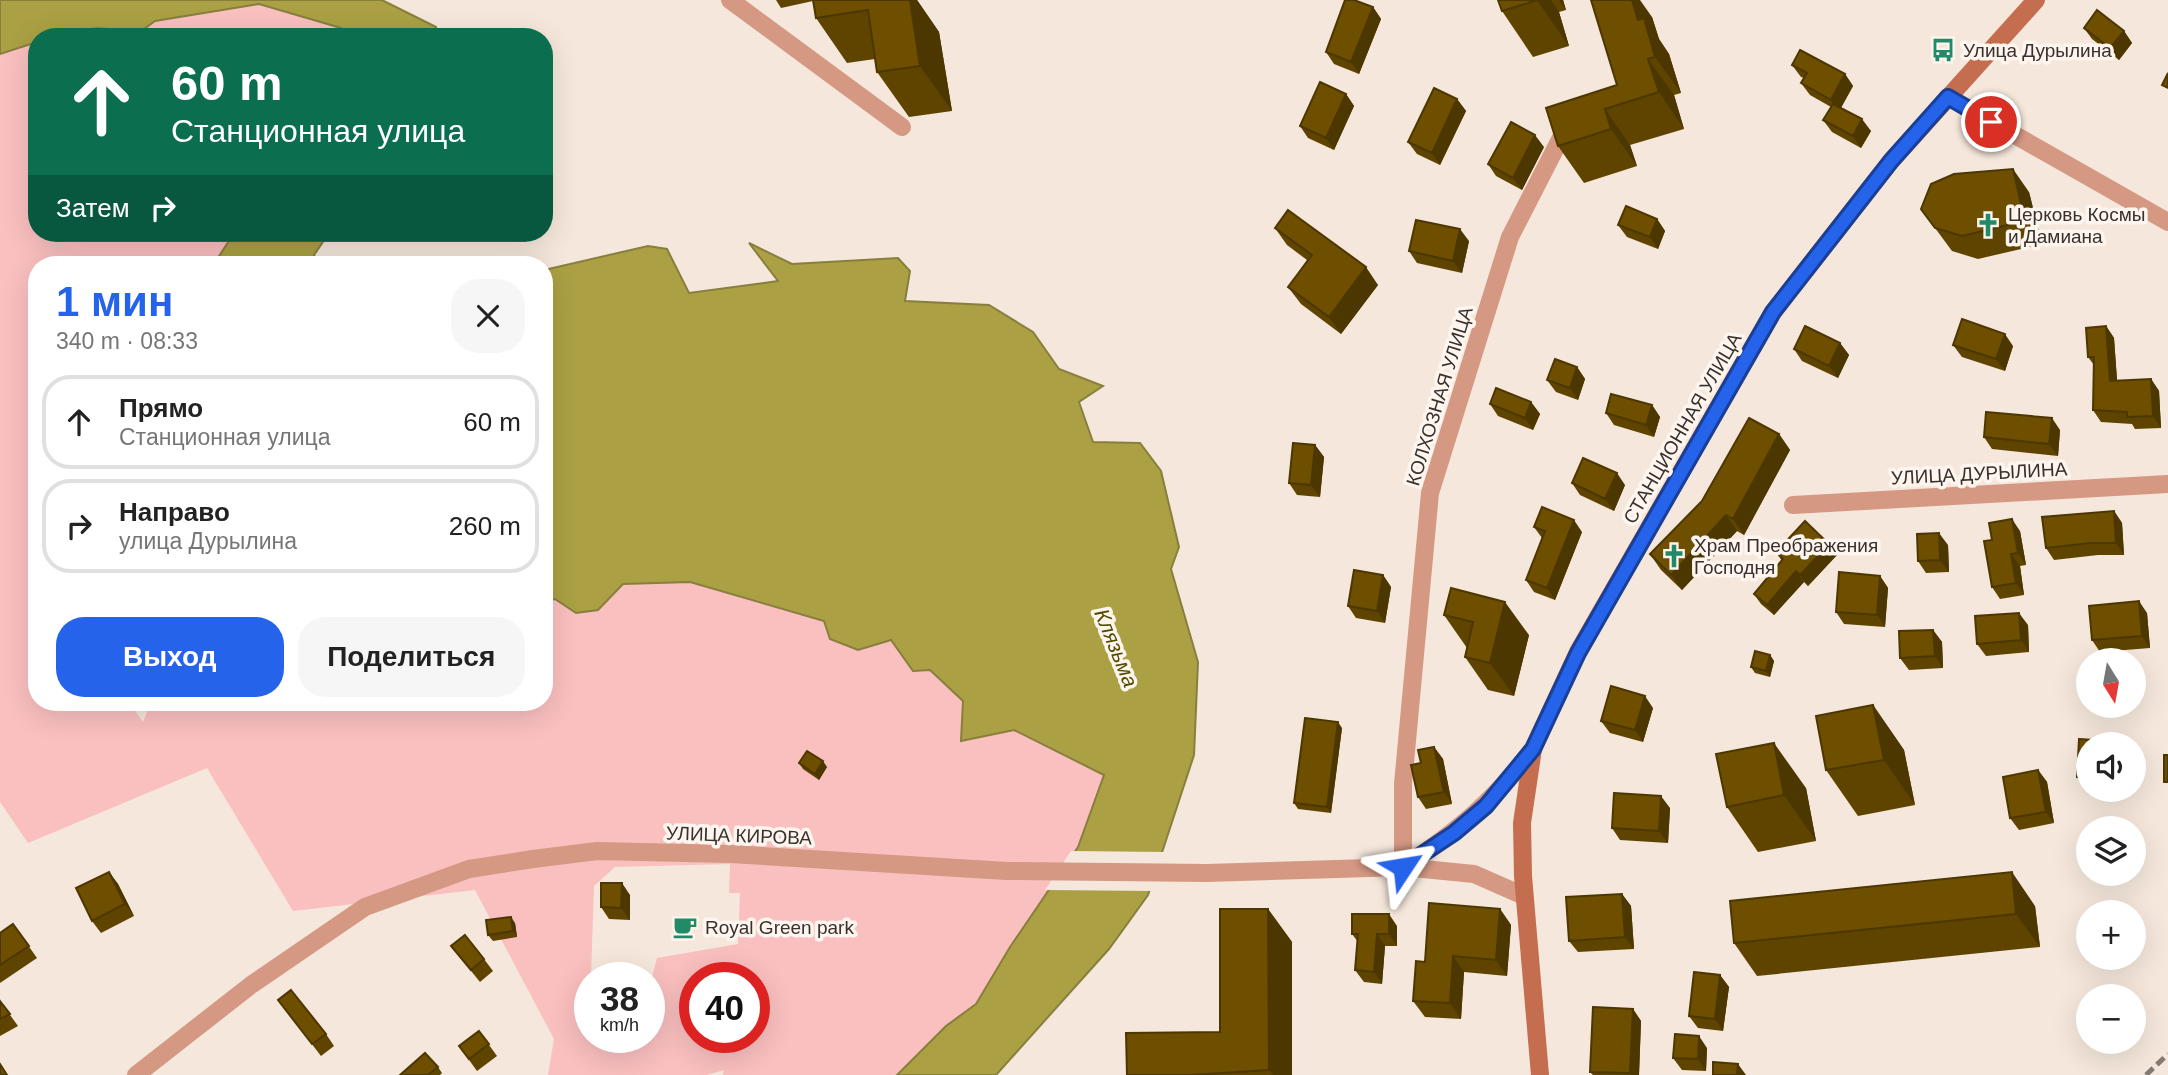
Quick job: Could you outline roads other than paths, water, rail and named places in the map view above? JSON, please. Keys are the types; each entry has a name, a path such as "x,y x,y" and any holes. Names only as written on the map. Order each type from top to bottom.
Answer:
{"main road":[{"name":"СТАНЦИОННАЯ УЛИЦА","path":"1540,1075 1524,896 1522,823 1533,749 1578,653 1773,312 1891,161 2036,0"}],"street":[{"path":"730,0 902,127"},
{"path":"1948,97 2168,222"},
{"name":"КОЛХОЗНАЯ УЛИЦА","path":"1403,867 1403,784 1430,493 1510,237 1570,121"},
{"name":"УЛИЦА ДУРЫЛИНА","path":"1793,505 2168,484"},
{"path":"1403,867 1454,833 1486,806 1533,749"},
{"name":"УЛИЦА КИРОВА","path":"136,1075 251,985 365,907 469,869 597,852 730,853 1007,871 1206,873 1403,867 1474,874 1524,896"}],"water":[{"path":"0,0 382,0 436,28 341,28 259,4 155,21 145,28 28,28 28,45 0,54"},
{"path":"228,242 323,242 314,256 219,256"},
{"name":"Клязьма","path":"749,243 792,264 898,258 910,271 905,301 989,305 1033,332 1059,369 1103,386 1079,402 1093,442 1140,443 1161,471 1179,547 1171,569 1198,662 1194,755 1148,895 1109,949 996,1075 897,1075 946,1026 976,1004 1010,947 1078,847 1104,775 1014,730 961,741 963,701 930,670 913,671 891,640 858,650 830,639 824,621 690,582 623,584 598,610 576,613 553,600 553,268 648,246 667,249 689,293 778,281"}],"railway":[{"path":"2146,1075 2168,1054"}],"place":[{"name":"Улица Дурылина","path":"1943,50"},
{"name":"Церковь Космы и Дамиана","path":"1988,225"},
{"name":"Храм Преображения Господня","path":"1674,556"},
{"name":"Royal Green park","path":"685,927"}]}
